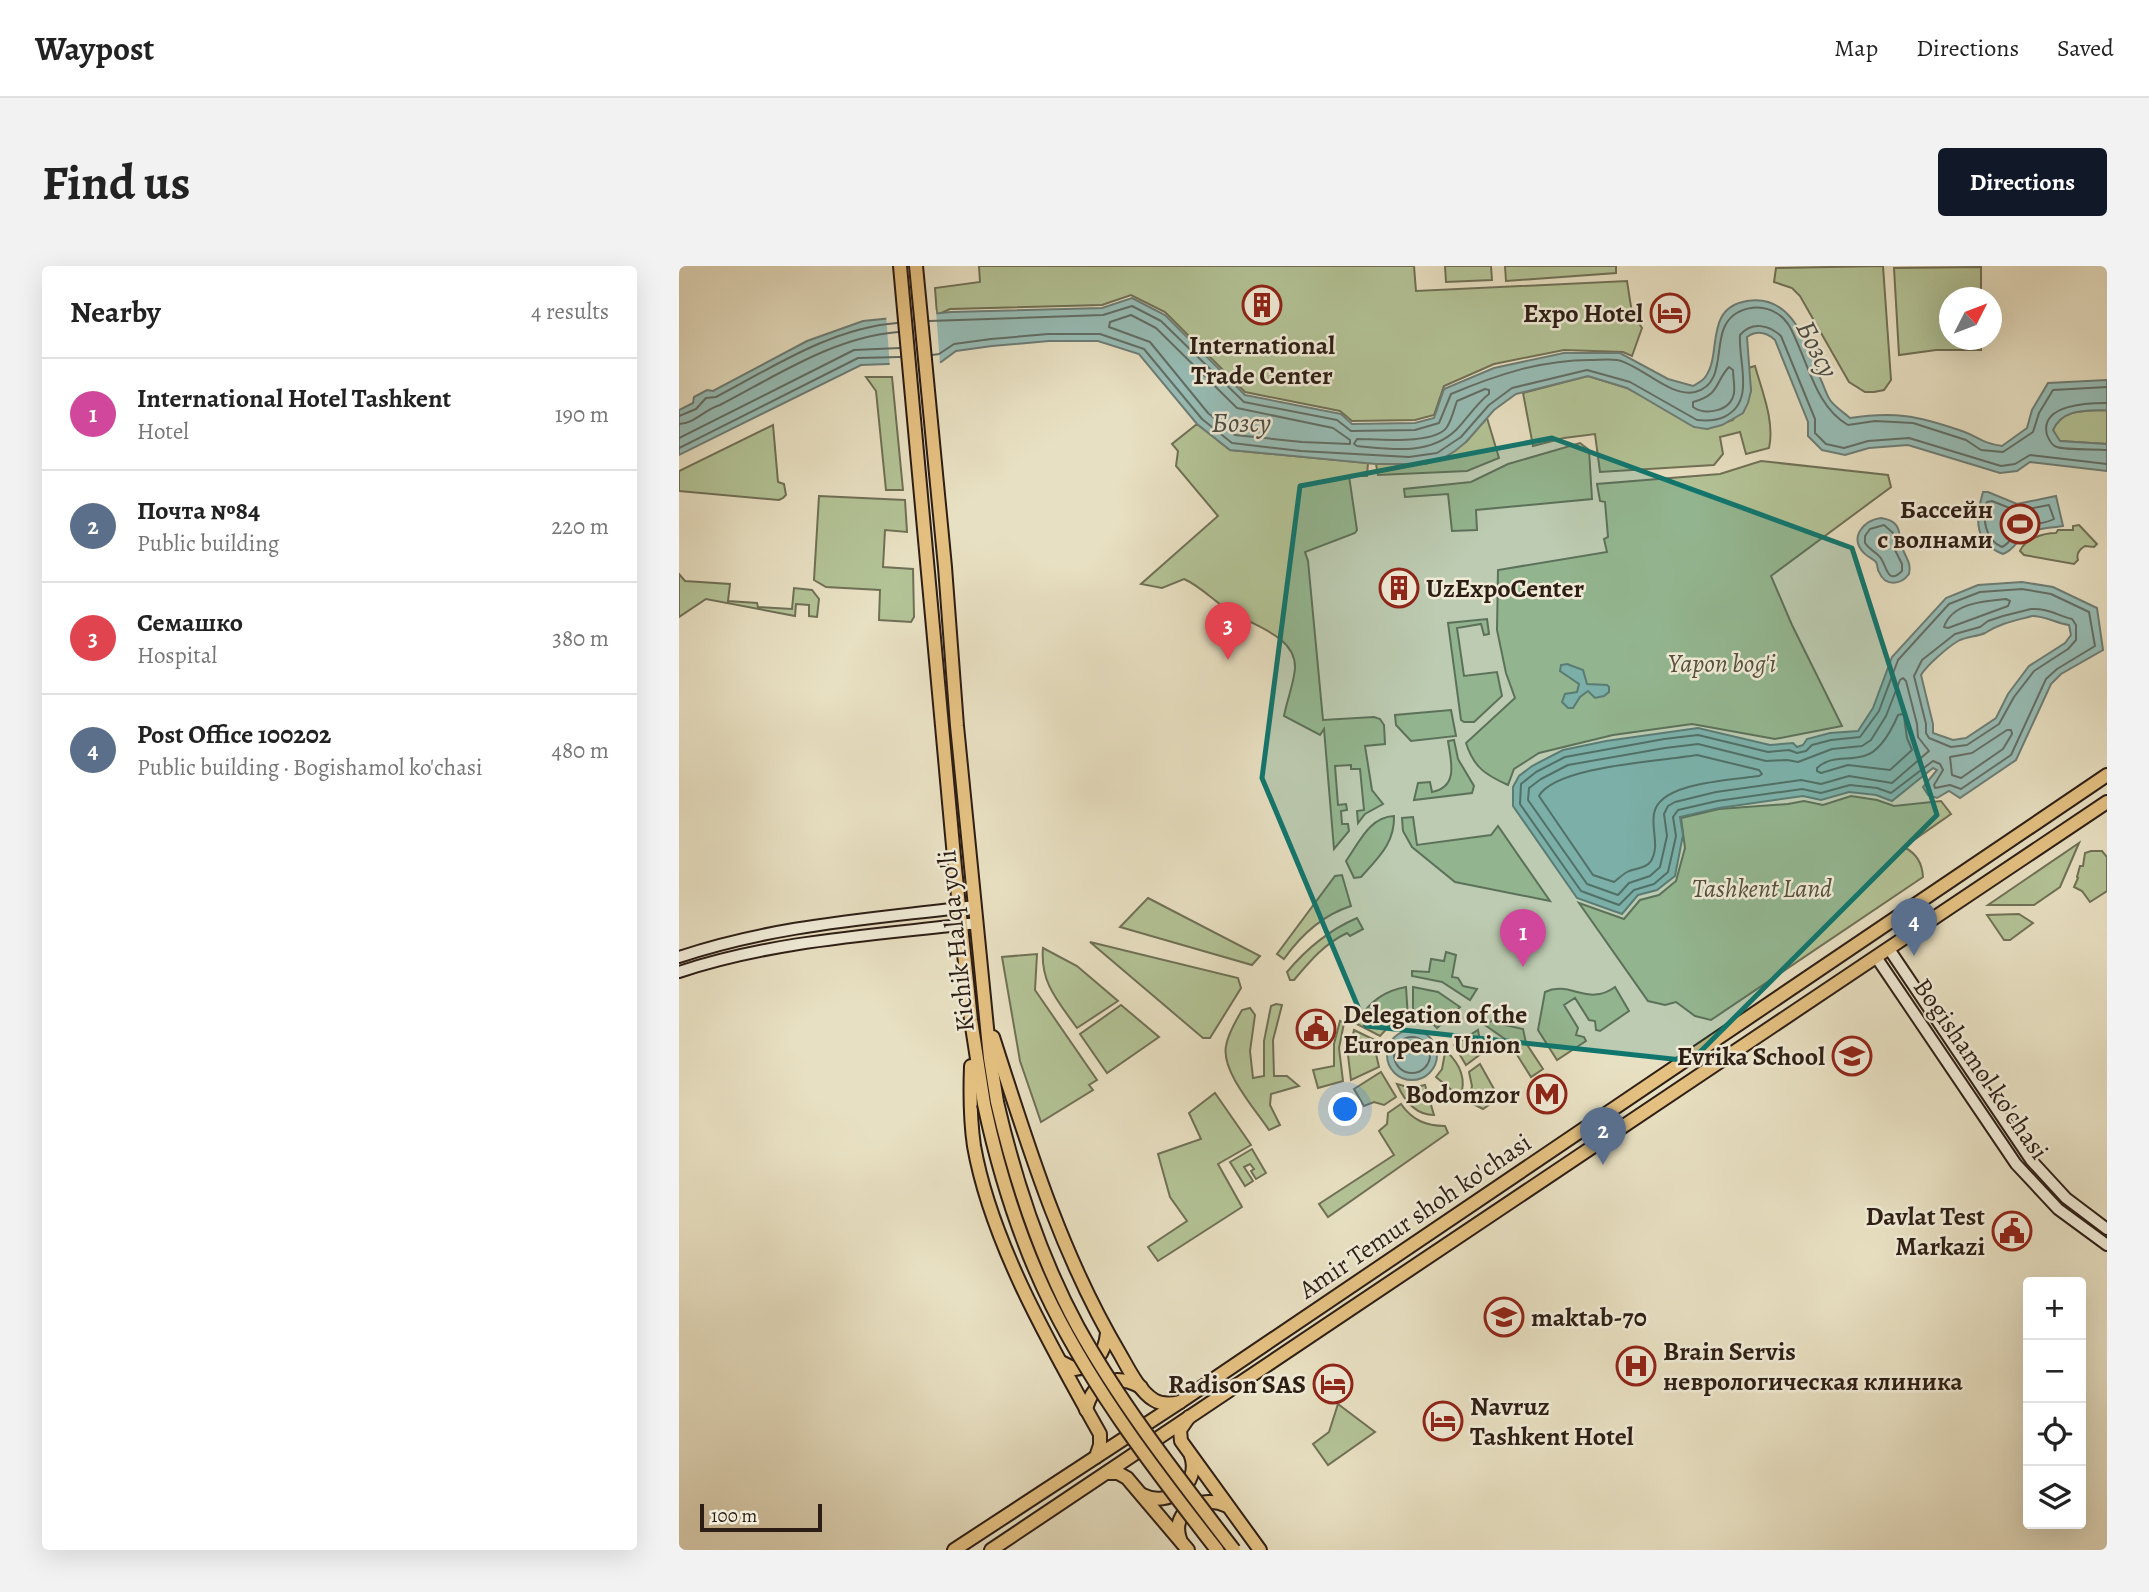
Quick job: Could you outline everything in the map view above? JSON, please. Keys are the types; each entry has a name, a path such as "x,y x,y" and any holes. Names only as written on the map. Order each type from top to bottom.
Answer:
{"main road":[{"name":"Kichik Halqa yo'li","path":"899,266 971,1020 990,1103 1005,1191 1052,1307 1080,1355 1130,1433 1217,1550"},
{"name":"Kichik Halqa yo'li","path":"916,266 945,568 956,721 986,1014 990,1103 1023,1199 1053,1275 1077,1325 1135,1416 1234,1550"},
{"path":"927,569 945,568"},
{"name":"Amir Temur shoh ko'chasi","path":"954,1550 1180,1402 2107,775"},
{"name":"Amir Temur shoh ko'chasi","path":"991,1550 2107,802"},
{"path":"679,957 786,929 853,918 975,906"},
{"path":"679,972 710,961 790,945 977,923"},
{"name":"Bogishamol ko'chasi","path":"1871,934 1889,949 2031,1160 2066,1198 2107,1229"},
{"name":"Bogishamol ko'chasi","path":"1871,934 1876,957 2019,1168 2058,1209 2107,1245"},
{"path":"986,1014 1042,1186 1071,1261 1107,1333 1141,1387 1151,1399 1160,1403 1180,1402"},
{"path":"971,1020 970,1102 975,1149 983,1181 1008,1253 1058,1359 1100,1434 1096,1457"},
{"path":"1443,1224 1453,1240"},
{"path":"1058,1359 1075,1369 1091,1364 1103,1350 1107,1333"},
{"path":"1086,1410 1094,1390 1105,1382 1123,1380 1141,1387"},
{"path":"1189,1417 1182,1427 1180,1437 1260,1550"},
{"path":"1140,1493 1161,1500 1180,1492 1192,1475 1191,1455"},
{"path":"1107,1473 1122,1475 1184,1545"},
{"path":"1184,1545 1177,1531 1178,1522 1191,1507 1211,1501 1228,1506"}],"highlighted area":[{"path":"1552,438 1852,548 1937,815 1691,1061 1366,1026 1262,778 1300,486"}],"green space":[{"path":"979,266 1414,266 1416,291 1627,281 1632,313 1642,328 1632,356 1623,352 1564,350 1494,364 1444,386 1434,415 1415,420 1352,421 1340,411 1245,392 1165,312 1131,295 1102,305 950,309 937,315 935,288 980,282"},
{"path":"1445,266 1491,266 1492,280 1446,282"},
{"path":"1505,266 1616,266 1616,273 1506,281"},
{"path":"1883,266 1891,380 1884,390 1865,392 1849,382 1800,296 1792,288 1774,282 1776,268"},
{"path":"1981,267 1981,287 1939,287 1939,350 1899,355 1894,268"},
{"path":"1755,366 1769,417 1769,448 1746,454 1740,432 1720,437 1723,454 1714,465 1600,472 1595,434 1533,446 1523,393 1588,376 1627,388 1707,429 1733,420 1751,391 1748,368"},
{"path":"866,377 892,377 903,490 886,490 876,391"},
{"path":"2107,410 2107,444 2059,441 2053,430 2057,423 2069,414"},
{"path":"1487,418 1499,458 1467,471 1378,475 1376,464 1409,464 1466,442"},
{"path":"1197,424 1230,450 1368,463 1367,476 1349,476 1357,530 1355,533 1305,552 1323,720 1374,717 1380,719 1384,725 1385,744 1365,746 1372,790 1383,804 1365,814 1358,823 1357,811 1364,810 1360,769 1351,769 1351,765 1335,766 1338,805 1346,804 1347,810 1341,811 1342,824 1348,824 1349,831 1334,849 1324,729 1320,735 1284,716 1295,668 1288,647 1270,632 1228,610 1184,579 1162,588 1141,584 1218,516 1176,466 1178,451 1172,444"},
{"path":"773,425 778,482 784,484 786,495 783,498 779,500 679,491 679,471"},
{"path":"1580,443 1589,450 1592,499 1476,510 1477,530 1452,531 1448,494 1405,497 1404,489 1471,482 1508,464"},
{"name":"Yapon bog'i","path":"1761,461 1888,475 1891,487 1771,576 1842,726 1775,739 1692,724 1613,735 1539,753 1514,769 1508,785 1482,770 1473,759 1466,743 1515,698 1506,673 1497,630 1498,570 1607,552 1604,539 1608,537 1605,502 1600,501 1597,484 1720,474"},
{"path":"819,496 905,500 907,532 885,530 883,567 913,569 914,617 911,622 879,620 880,590 826,587 814,580"},
{"path":"2079,525 2097,544 2094,547 2085,546 2074,564 2024,555 2020,551 2026,543 2035,538 2056,533 2058,530 2073,530 2073,526"},
{"path":"679,574 685,581 730,584 728,601 757,603 758,607 792,609 794,588 812,590 819,599 817,617 809,616 809,605 796,604 795,616 706,599 679,617"},
{"path":"1487,619 1489,634 1484,635 1481,624 1457,628 1464,676 1497,672 1502,696 1474,722 1464,722 1461,720 1448,623"},
{"path":"1451,710 1456,736 1411,741 1396,725 1395,715"},
{"path":"1454,740 1458,759 1474,786 1472,793 1414,800 1418,783 1430,782 1432,792 1441,789 1450,779 1451,757 1448,741"},
{"name":"Tashkent Land","path":"1851,796 1894,806 1941,801 1951,814 1904,847 1918,859 1923,877 1711,1020 1695,1016 1676,1002 1665,1005 1648,1001 1579,903 1624,919 1640,900 1659,895 1676,881 1685,848 1681,818 1719,809 1804,801 1823,805"},
{"path":"1394,816 1392,834 1384,850 1361,877 1354,878 1346,861 1360,839 1378,821"},
{"path":"1413,817 1417,845 1491,835 1498,826 1550,901 1455,882 1412,847 1403,831 1402,818"},
{"path":"2079,843 2060,887 2034,905 1988,905"},
{"path":"2102,851 2107,857 2107,891 2090,902 2082,891 2074,887 2085,853"},
{"path":"1342,875 1351,906 1313,927 1284,959 1277,954 1335,876"},
{"path":"1148,898 1260,956 1252,965 1120,927"},
{"path":"2019,914 2033,923 2010,940 2004,940 1987,915"},
{"path":"1357,918 1363,929 1350,936 1347,933 1331,942 1294,980 1290,980 1287,972 1302,955 1328,934"},
{"path":"1090,942 1238,978 1241,988 1210,1038 1203,1038"},
{"path":"1043,948 1077,966 1118,1001 1077,1028 1047,982"},
{"path":"1446,952 1456,955 1452,977 1458,978 1463,986 1477,989 1470,1000 1442,982 1412,976 1412,971 1429,972 1431,959 1444,961"},
{"path":"1037,954 1035,990 1097,1080 1089,1085 1093,1090 1041,1122 1020,1061 1002,957"},
{"path":"1406,987 1408,1018 1392,1023 1380,1036 1357,1024 1377,999"},
{"path":"1413,987 1438,992 1460,1007 1437,1028 1427,1018 1413,1018"},
{"path":"1615,987 1629,1011 1600,1031 1596,1030 1595,1021 1589,1020 1575,998 1564,1005 1578,1028 1576,1035 1584,1037 1586,1041 1557,1060 1538,1030 1545,992 1563,989 1596,995"},
{"path":"1121,1005 1159,1037 1107,1073 1080,1034"},
{"path":"1282,1005 1273,1040 1274,1076 1287,1076 1299,1086 1271,1094 1270,1105 1280,1125 1269,1130 1234,1078 1226,1056 1226,1046 1242,1010 1250,1008 1255,1015 1250,1051 1253,1078 1264,1076 1264,1041 1271,1006"},
{"path":"1493,1020 1523,1029 1526,1043 1543,1069 1531,1077 1509,1042 1485,1025"},
{"path":"1340,1021 1344,1023 1339,1048 1343,1081 1318,1088 1313,1070 1334,1066 1334,1044"},
{"path":"1354,1030 1379,1042 1376,1054 1379,1067 1351,1080 1348,1055"},
{"path":"1478,1030 1482,1053 1466,1065 1454,1045"},
{"path":"1447,1052 1461,1073 1463,1084 1460,1097 1436,1077 1442,1069"},
{"path":"1480,1064 1499,1098 1483,1109 1469,1102 1472,1086 1469,1072"},
{"path":"1381,1072 1396,1097 1384,1105 1374,1102 1364,1106 1354,1089"},
{"path":"1397,1084 1411,1088 1425,1085 1434,1115 1411,1106"},
{"path":"1215,1093 1251,1145 1218,1164 1242,1207 1158,1261 1148,1247 1187,1221 1170,1197 1158,1154 1201,1139 1189,1113"},
{"path":"1401,1104 1415,1118 1432,1125 1445,1126 1448,1133 1328,1217 1319,1204 1394,1155 1379,1131 1387,1124 1388,1113"},
{"path":"1252,1149 1266,1173 1256,1179 1250,1164 1244,1167 1253,1181 1245,1186 1230,1162"},
{"path":"1338,1404 1375,1432 1328,1465 1313,1444 1329,1432"}],"water":[{"name":"Бозсу","path":"1132,298 1165,315 1245,395 1341,414 1352,424 1415,423 1434,418 1444,389 1494,368 1564,353 1620,353 1668,379 1693,386 1705,378 1711,366 1716,332 1725,312 1734,305 1747,301 1763,301 1776,305 1796,325 1829,398 1850,418 1894,415 1919,418 2002,446 2027,428 2032,410 2048,383 2107,380 2107,410 2069,414 2057,423 2053,430 2060,441 2107,444 2107,471 2030,462 2017,471 2000,473 1908,445 1869,448 1845,455 1822,450 1808,436 1808,422 1775,340 1758,333 1747,337 1751,391 1748,403 1743,413 1722,425 1707,429 1694,427 1627,388 1588,376 1516,394 1494,410 1455,451 1440,460 1425,464 1376,464 1230,450 1197,424 1139,354 1098,341 1049,341 992,346 956,351 941,362 861,365 679,455 679,410 693,403 694,397 707,390 713,391 807,341 863,321 951,312 1102,308"},
{"name":"Бассейн с волнами","path":"1983,492 2017,504 2056,496 2063,526 2028,533 2003,554 1987,543 1979,529"},
{"path":"1881,518 1889,520 1897,527 1909,563 1909,574 1898,582 1885,580 1878,571 1876,562 1859,546 1858,535 1861,530 1869,522"},
{"path":"2022,582 2053,587 2097,608 2103,650 2061,674 2051,684 2016,760 1960,798 1949,791 1937,798 1928,795 1923,787 1937,770 1933,768 1892,801 1876,795 1849,792 1821,800 1803,796 1719,808 1680,817 1683,835 1675,876 1657,890 1638,895 1622,914 1577,898 1513,806 1513,787 1519,776 1563,750 1698,728 1770,745 1793,743 1797,747 1803,745 1807,739 1830,733 1858,731 1873,708 1892,657 1946,598 1978,585","holes":["2037,616 2069,625 2071,635 2065,643 2029,666 2008,694 1996,718 1966,738 1953,740 1933,733 1921,675 1928,666 1961,639"]},
{"path":"1567,664 1583,670 1587,684 1607,685 1609,692 1595,698 1588,691 1573,708 1568,708 1562,702 1565,694 1577,692 1579,684 1560,671 1561,665"},
{"path":"1412,1030 1430,1037 1437,1055 1430,1073 1412,1080 1394,1073 1387,1055 1394,1037"}],"pier":[{"path":"936,310 940,365 890,368 886,314"}],"place":[{"name":"International Trade Center","path":"1262,305"},
{"name":"Expo Hotel","path":"1670,313"},
{"name":"Бассейн с волнами","path":"2020,524"},
{"name":"UzExpoCenter","path":"1399,588"},
{"name":"Семашко","path":"1228,660"},
{"name":"Post Office 100202","path":"1914,956"},
{"name":"International Hotel Tashkent","path":"1523,967"},
{"name":"Delegation of the European Union","path":"1316,1029"},
{"name":"Evrika School","path":"1852,1056"},
{"name":"Bodomzor","path":"1547,1094"},
{"name":"Почта №84","path":"1603,1165"},
{"name":"Davlat Test Markazi","path":"2012,1231"},
{"name":"maktab-70","path":"1504,1317"},
{"name":"Brain Servis неврологическая клиника","path":"1636,1366"},
{"name":"Radison SAS","path":"1333,1384"},
{"name":"Navruz Tashkent Hotel","path":"1443,1421"}]}
